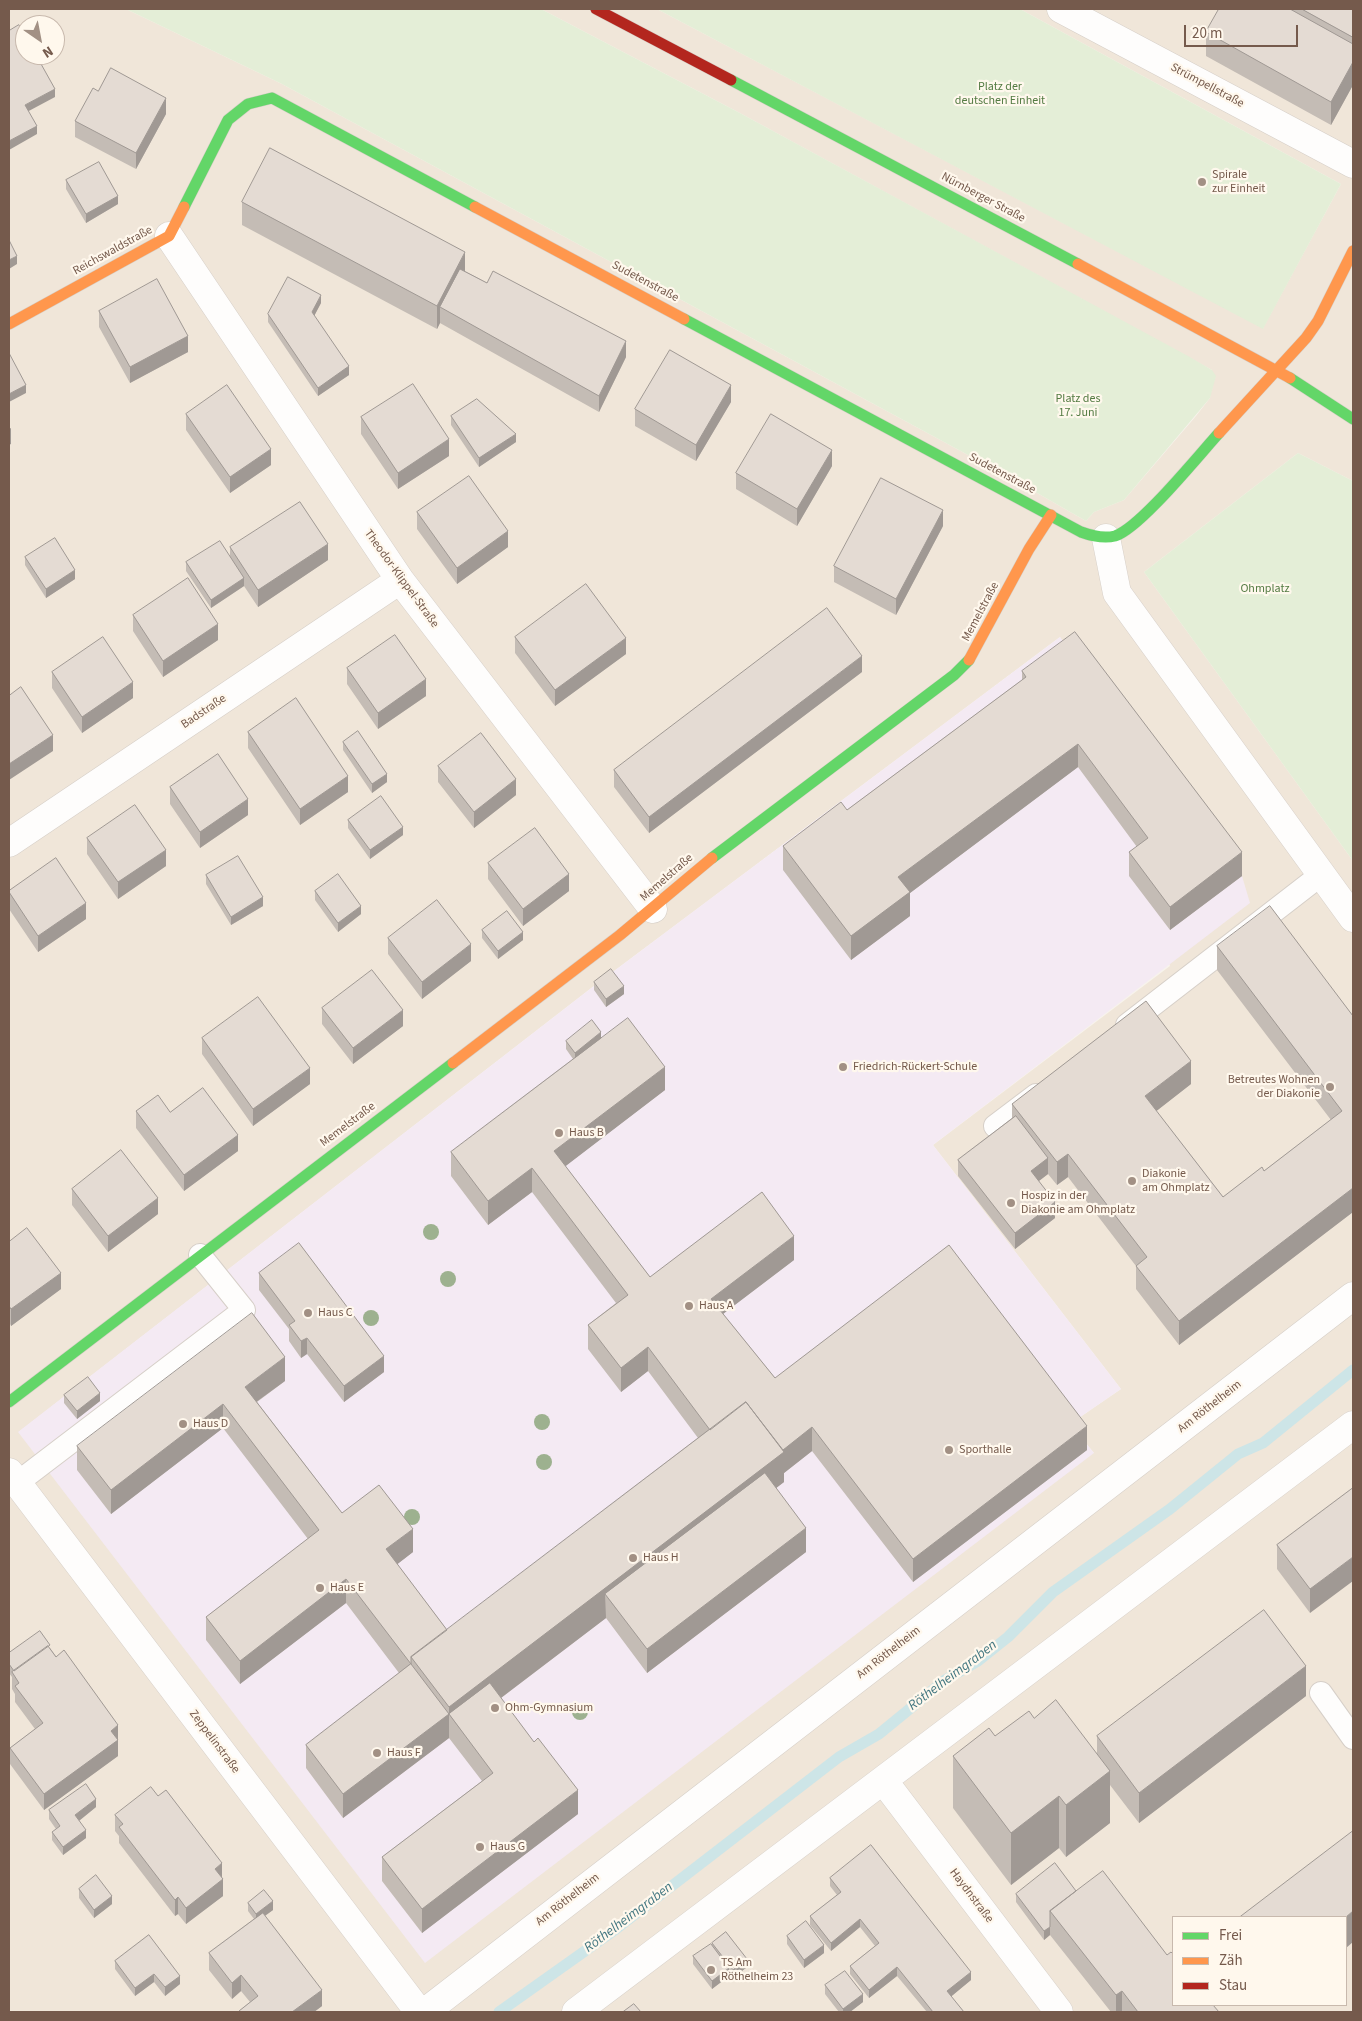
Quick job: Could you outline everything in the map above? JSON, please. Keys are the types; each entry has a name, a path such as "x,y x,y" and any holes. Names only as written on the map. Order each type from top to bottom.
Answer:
{"street":[{"name":"Nürnberger Straße","path":"596,9 1276,369 1353,419"},
{"name":"Strümpellstraße","path":"1061,9 1353,164"},
{"name":"Sudetenstraße","path":"228,120 237,110 257,99 272,98 294,108 1051,515"},
{"name":"Reichswaldstraße","path":"9,324 169,236 228,120"},
{"name":"Theodor-Klippel-Straße","path":"169,236 400,580 653,909"},
{"path":"1051,515 1081,532 1099,538 1123,533 1143,516 1306,338 1318,321 1353,251"},
{"name":"Memelstraße","path":"9,1402 653,909 681,882 719,852 954,675 973,656 1029,549 1051,515"},
{"path":"1106,538 1117,593 1353,918"},
{"name":"Badstraße","path":"9,843 400,580"},
{"name":"Am Röthelheim","path":"425,2012 1353,1296"},
{"path":"576,2012 1353,1425"},
{"name":"Zeppelinstraße","path":"13,1477 419,2012"},
{"name":"Haydnstraße","path":"883,1780 1059,2012"}],"lane":[{"path":"1113,1035 1322,874"},
{"path":"995,1126 1050,1084"},
{"path":"13,1477 244,1310 200,1255"},
{"path":"1321,1693 1353,1738"}],"shaded area":[{"path":"9,9 126,9 282,84 1018,482 1086,521 1094,512 1124,500 1196,416 1210,398 1212,370 738,112 541,9 657,9 1263,328 1341,184 1020,9 1353,9 1353,481 1298,453 1144,572 1353,861 1353,2012 9,2012","holes":["1060,637 1170,966 933,1145 1121,1389 1070,1424 1094,1453 19,1432 590,989"]},
{"name":"Ohm-Gymnasium","path":"1060,637 1242,876 1250,903 933,1145 1121,1389 1070,1424 1094,1453 425,1963 18,1432 590,989"}],"green space":[{"name":"Platz des 17. Juni","path":"126,9 541,9 738,112 1188,356 1212,370 1216,376 1210,398 1124,500 1094,512 1086,521 1018,482 282,84"},
{"name":"Platz der deutschen Einheit","path":"657,9 1020,9 1341,184 1263,329"},
{"name":"Ohmplatz","path":"1298,453 1353,481 1353,861 1144,572"}],"building":[{"path":"1219,9 1290,9 1353,44 1353,62 1331,102 1206,32"},
{"path":"1302,9 1353,9 1353,37"},
{"path":"15,27 15,65 42,65 55,89 25,105 37,126 9,141 9,31"},
{"path":"111,68 166,98 136,153 75,121 93,88 98,91"},
{"path":"270,148 465,252 437,306 242,202"},
{"path":"99,162 118,196 86,214 66,180"},
{"path":"9,240 17,256 9,260"},
{"path":"460,269 487,283 493,271 626,341 599,396 440,307"},
{"path":"288,277 321,295 312,312 349,366 318,388 268,314"},
{"path":"157,279 188,336 130,367 99,311"},
{"path":"670,350 731,385 696,445 635,409"},
{"path":"9,353 26,385 9,394"},
{"path":"413,384 449,439 398,473 361,417"},
{"path":"227,385 271,449 230,477 186,414"},
{"path":"477,399 516,434 479,458 451,416"},
{"path":"771,414 832,450 797,509 736,473"},
{"path":"469,476 508,531 457,568 417,512"},
{"path":"881,478 943,510 896,599 834,566"},
{"path":"300,502 328,544 258,590 230,547"},
{"path":"55,538 75,570 46,589 25,557"},
{"path":"220,541 244,578 211,600 186,562"},
{"path":"188,578 218,624 163,661 133,615"},
{"path":"586,584 626,638 555,690 515,637"},
{"path":"827,608 862,656 649,817 614,770"},
{"path":"1075,632 1242,852 1170,907 1129,852 1148,838 1078,744 898,877 910,892 851,936 783,846 841,802 847,810 1026,677 1022,671"},
{"path":"395,635 426,679 378,713 347,668"},
{"path":"103,637 133,682 82,717 52,672"},
{"path":"21,687 53,735 9,764 9,696"},
{"path":"296,698 348,776 300,809 248,732"},
{"path":"358,731 387,774 372,784 343,742"},
{"path":"481,733 516,779 474,812 438,766"},
{"path":"218,754 248,799 200,832 170,787"},
{"path":"381,796 403,827 370,850 348,820"},
{"path":"135,805 166,850 118,882 87,838"},
{"path":"535,828 569,874 523,909 488,863"},
{"path":"238,856 263,897 231,917 206,875"},
{"path":"56,858 86,903 38,936 9,891"},
{"path":"338,874 361,906 338,923 315,891"},
{"path":"437,900 471,944 422,982 388,938"},
{"path":"1270,906 1353,1016 1353,1188 1179,1321 1136,1266 1147,1257 1068,1154 1057,1162 1012,1104 1146,1001 1191,1061 1145,1096 1223,1197 1262,1167 1264,1171 1342,1111 1217,946"},
{"path":"507,911 523,932 498,951 482,930"},
{"path":"611,969 624,986 606,999 594,982"},
{"path":"372,970 403,1010 353,1048 322,1008"},
{"path":"258,997 310,1068 253,1109 202,1038"},
{"path":"628,1018 665,1067 554,1151 650,1277 762,1192 794,1236 711,1299 775,1378 949,1245 1087,1426 913,1559 812,1427 783,1450 746,1402 710,1430 648,1347 621,1368 588,1325 628,1295 532,1168 488,1201 451,1152"},
{"path":"592,1020 601,1032 575,1053 566,1041"},
{"path":"203,1088 238,1135 184,1175 136,1111 158,1095 170,1112"},
{"name":"Hospiz in der Diakonie am Ohmplatz","path":"1016,1116 1048,1158 1031,1171 1055,1202 1015,1233 958,1160"},
{"path":"121,1150 158,1198 108,1236 72,1189"},
{"path":"27,1228 61,1273 11,1309 9,1306 9,1242"},
{"name":"Haus C","path":"299,1243 384,1356 344,1386 307,1338 301,1341 289,1325 295,1321 259,1273"},
{"path":"252,1313 285,1357 245,1387 342,1513 379,1485 413,1529 386,1549 447,1630 411,1657 411,1664 346,1579 240,1661 206,1617 319,1530 223,1404 111,1490 77,1446"},
{"path":"88,1377 100,1393 77,1411 64,1395"},
{"path":"746,1402 784,1452 449,1707 411,1657"},
{"path":"765,1473 806,1528 647,1649 605,1594"},
{"path":"1353,1488 1353,1557 1310,1589 1277,1545"},
{"path":"1264,1610 1306,1666 1139,1793 1097,1736"},
{"path":"40,1631 50,1645 14,1671 9,1664 9,1653"},
{"path":"48,1646 56,1657 64,1650 118,1725 111,1731 118,1740 44,1794 10,1748 43,1723 15,1686 19,1683 12,1672"},
{"name":"Haus F","path":"411,1664 449,1714 343,1794 306,1745"},
{"path":"490,1683 534,1742 538,1738 578,1790 422,1909 382,1857 493,1773 449,1714"},
{"path":"1056,1700 1110,1771 1066,1805 1059,1796 1011,1833 953,1756 989,1728 995,1736 1029,1711 1034,1718"},
{"path":"86,1784 96,1799 75,1815 86,1830 63,1847 52,1832 60,1826 49,1810"},
{"path":"151,1787 158,1796 166,1790 222,1863 215,1869 223,1879 186,1908 178,1897 175,1900 119,1827 123,1824 115,1815"},
{"path":"1353,1831 1353,1911 1347,1916 1241,1916"},
{"path":"871,1845 971,1972 947,1991 964,2012 933,2012 897,1967 869,1990 850,1966 879,1943 860,1919 831,1943 810,1916 841,1892 830,1878"},
{"path":"1055,1863 1076,1891 1050,1911 1050,1927 1044,1931 1016,1894"},
{"path":"1103,1871 1167,1955 1172,1953 1172,2006 1214,2006 1219,2012 1138,2012 1122,1991 1116,1995 1050,1911"},
{"path":"96,1875 112,1896 94,1910 79,1889"},
{"path":"264,1890 273,1901 256,1914 248,1903"},
{"path":"263,1913 322,1990 292,2012 240,2012 258,1996 241,1975 232,1983 209,1953"},
{"path":"806,1921 824,1945 804,1960 787,1936"},
{"path":"726,1932 747,1959 733,1970 712,1943"},
{"path":"149,1935 180,1976 165,1987 154,1974 135,1988 115,1961"},
{"name":"TS Am Röthelheim 23","path":"711,1944 729,1968 712,1981 693,1956"},
{"path":"845,1971 863,1994 843,2009 825,1985"},
{"path":"634,2004 641,2012 623,2012"}],"waterway":[{"name":"Röthelheimgraben","path":"499,2012 616,1929 839,1757 879,1734 945,1680 978,1661 1008,1637 1053,1592 1170,1509 1238,1454 1263,1443 1353,1370"}],"traffic: fast":[{"path":"731,80 1078,264"},
{"path":"184,207 228,120 248,104 272,98 475,207"},
{"path":"684,319 1081,532 1093,536 1115,536 1139,520 1219,433"},
{"path":"1290,378 1353,419"},
{"path":"712,858 954,675 969,660"},
{"path":"9,1402 453,1063"}],"traffic: slow":[{"path":"9,324 169,236 184,207"},
{"path":"475,207 684,319"},
{"path":"1219,433 1306,338 1318,321 1353,251"},
{"path":"1078,264 1290,378"},
{"path":"969,660 1029,549 1051,515"},
{"path":"453,1063 620,935 712,858"}],"traffic: jam":[{"path":"596,9 731,80"}],"place":[{"name":"Spirale zur Einheit","path":"1202,182"},
{"name":"Friedrich-Rückert-Schule","path":"843,1067"},
{"name":"Betreutes Wohnen der Diakonie","path":"1330,1087"},
{"name":"Haus B","path":"559,1133"},
{"name":"Diakonie am Ohmplatz","path":"1132,1181"},
{"name":"Hospiz in der Diakonie am Ohmplatz","path":"1011,1203"},
{"name":"Haus A","path":"689,1306"},
{"name":"Haus C","path":"308,1313"},
{"name":"Haus D","path":"183,1424"},
{"name":"Sporthalle","path":"949,1450"},
{"name":"Haus H","path":"633,1558"},
{"name":"Haus E","path":"320,1588"},
{"name":"Ohm-Gymnasium","path":"495,1708"},
{"name":"Haus F","path":"377,1753"},
{"name":"Haus G","path":"480,1847"},
{"name":"TS Am Röthelheim 23","path":"711,1970"}]}
